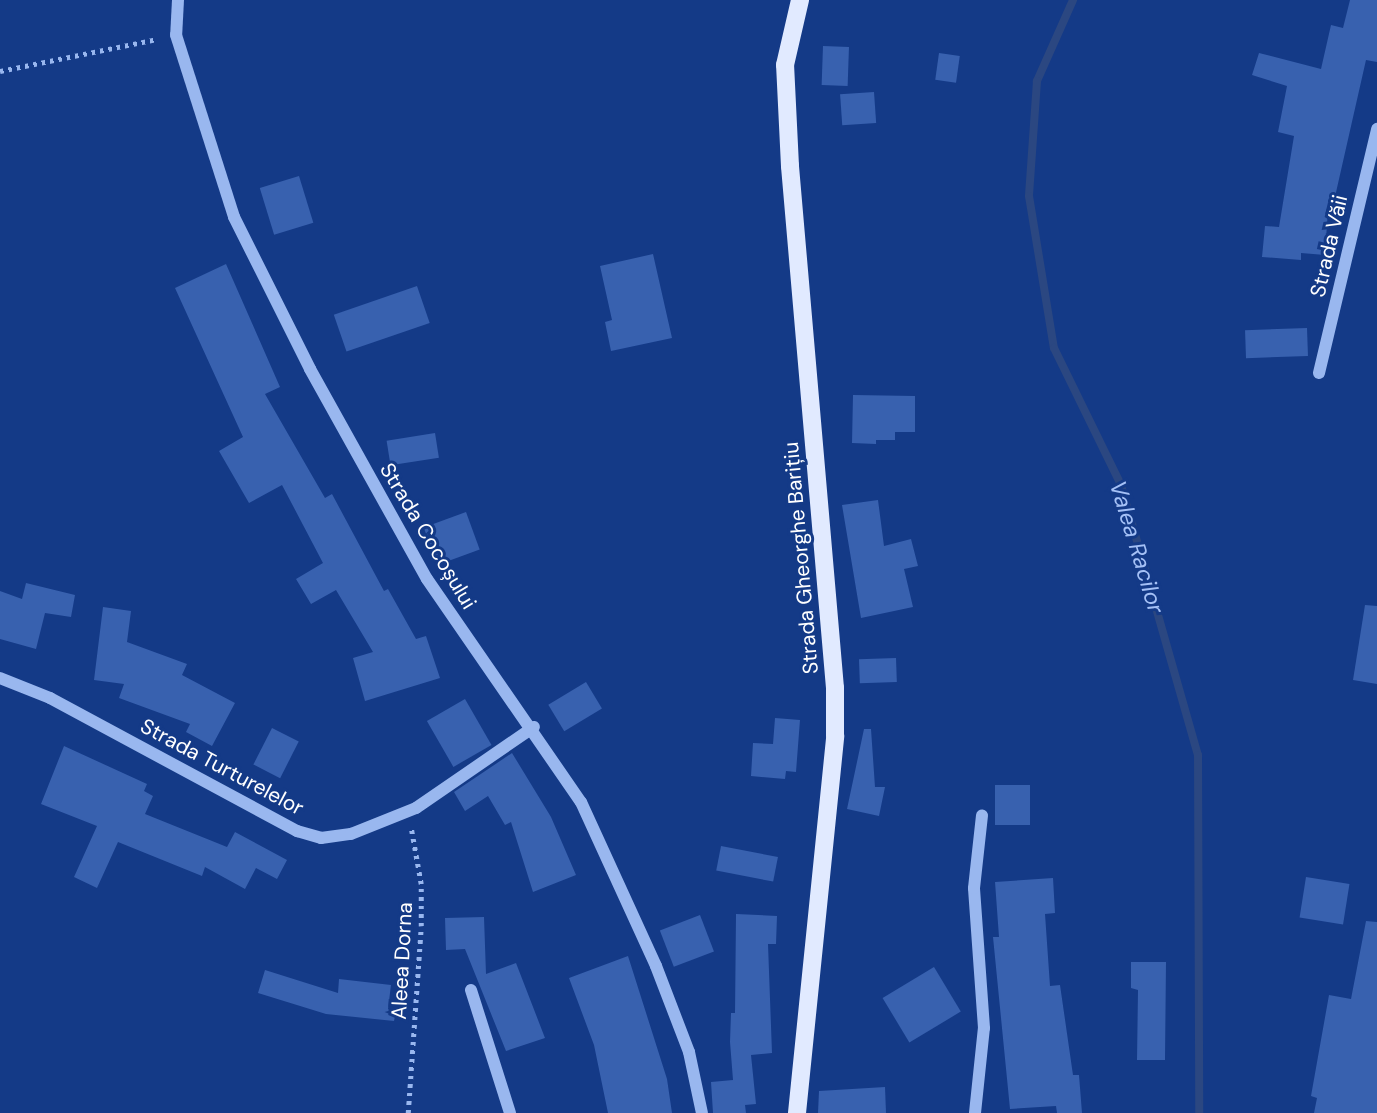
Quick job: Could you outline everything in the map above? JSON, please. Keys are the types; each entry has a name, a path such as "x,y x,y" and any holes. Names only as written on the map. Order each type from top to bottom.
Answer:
{"main road":[{"name":"Strada Gheorghe Barițiu","path":"797,1113 835,747 835,700 790,166 785,65 800,0"}],"street":[{"name":"Strada Cocoșului","path":"178,0 176,35 234,217 310,369 426,579 534,727 581,802 620,881 689,1052 702,1113"},
{"name":"Strada Văii","path":"1319,373 1377,129"},
{"name":"Strada Turturelelor","path":"0,678 50,698 297,831 321,838 351,834 408,812 534,727"},
{"path":"975,1113 984,1028 974,888 982,815"},
{"path":"471,990 510,1113"}],"path":[{"path":"0,71 176,35"},
{"name":"Aleea Dorna","path":"408,812 421,884 421,926 408,1113"}],"building":[{"path":"1350,0 1377,0 1377,62 1366,60 1332,210 1328,209 1325,255 1301,253 1301,260 1262,257 1265,226 1279,227 1294,136 1278,132 1287,86 1252,75 1259,53 1321,69 1331,25 1343,28"},
{"path":"823,46 849,47 848,86 822,85"},
{"path":"939,53 960,56 956,83 935,80"},
{"path":"874,92 876,123 842,125 840,94"},
{"path":"299,176 313,223 274,235 260,188"},
{"path":"653,254 672,338 611,351 605,322 612,320 600,266"},
{"path":"226,264 280,387 265,394 325,498 332,494 384,591 388,589 416,639 426,636 440,678 365,701 353,658 373,652 336,590 311,604 296,579 323,563 282,485 249,503 219,451 243,437 175,288"},
{"path":"417,286 430,323 346,352 334,315"},
{"path":"1307,328 1308,356 1246,358 1245,330"},
{"path":"853,395 915,396 915,432 895,432 895,440 876,440 876,444 852,443"},
{"path":"435,433 439,458 391,465 387,441"},
{"path":"878,500 884,546 911,539 918,566 904,569 913,607 861,618 842,505"},
{"path":"466,512 480,550 437,565 424,527"},
{"path":"26,583 75,595 71,617 45,613 36,649 0,639 0,591 22,599"},
{"path":"1365,605 1377,606 1377,684 1353,680"},
{"path":"103,607 131,611 127,642 187,664 182,675 235,703 212,746 186,732 190,724 119,698 124,684 94,680"},
{"path":"896,658 897,682 860,683 859,659"},
{"path":"586,682 602,709 564,731 548,705"},
{"path":"465,699 491,745 453,767 427,721"},
{"path":"775,718 800,720 796,772 786,771 785,779 751,776 753,743 773,744"},
{"path":"272,728 299,742 280,778 253,765"},
{"path":"864,729 871,729 875,787 885,787 879,816 847,809"},
{"path":"64,746 147,784 144,791 153,796 145,814 227,847 235,832 287,860 277,879 256,868 245,889 205,867 202,876 118,842 97,888 74,877 97,826 41,804"},
{"path":"512,753 551,817 576,875 533,892 511,822 505,825 488,796 465,811 454,792"},
{"path":"995,785 1030,785 1030,825 995,825"},
{"path":"721,846 778,857 773,882 716,871"},
{"path":"1306,877 1349,884 1343,924 1300,917"},
{"path":"1053,878 1055,913 1045,914 1050,986 1060,985 1073,1075 1079,1075 1082,1113 1057,1113 1056,1106 1010,1109 993,937 999,937 995,882"},
{"path":"736,914 777,916 776,944 768,944 772,1053 751,1055 756,1104 745,1105 746,1113 713,1113 711,1082 733,1080 730,1042 731,1013 735,1013"},
{"path":"700,915 714,951 674,967 660,930"},
{"path":"484,917 486,974 516,963 545,1038 506,1051 465,949 446,950 445,918"},
{"path":"1366,921 1377,922 1377,1113 1314,1113 1317,1098 1311,1096 1329,995 1351,999"},
{"path":"628,956 667,1079 672,1113 608,1113 594,1045 569,978"},
{"path":"1131,962 1166,962 1165,1060 1137,1060 1138,990 1131,988"},
{"path":"934,967 961,1012 909,1042 883,998"},
{"path":"265,970 338,993 339,979 391,985 388,1009 396,1011 394,1021 326,1014 258,993"},
{"path":"885,1087 886,1113 818,1113 819,1091"}],"waterway":[{"name":"Valea Racilor","path":"1073,0 1037,81 1029,196 1054,348 1121,485 1198,755 1199,1113"}]}
